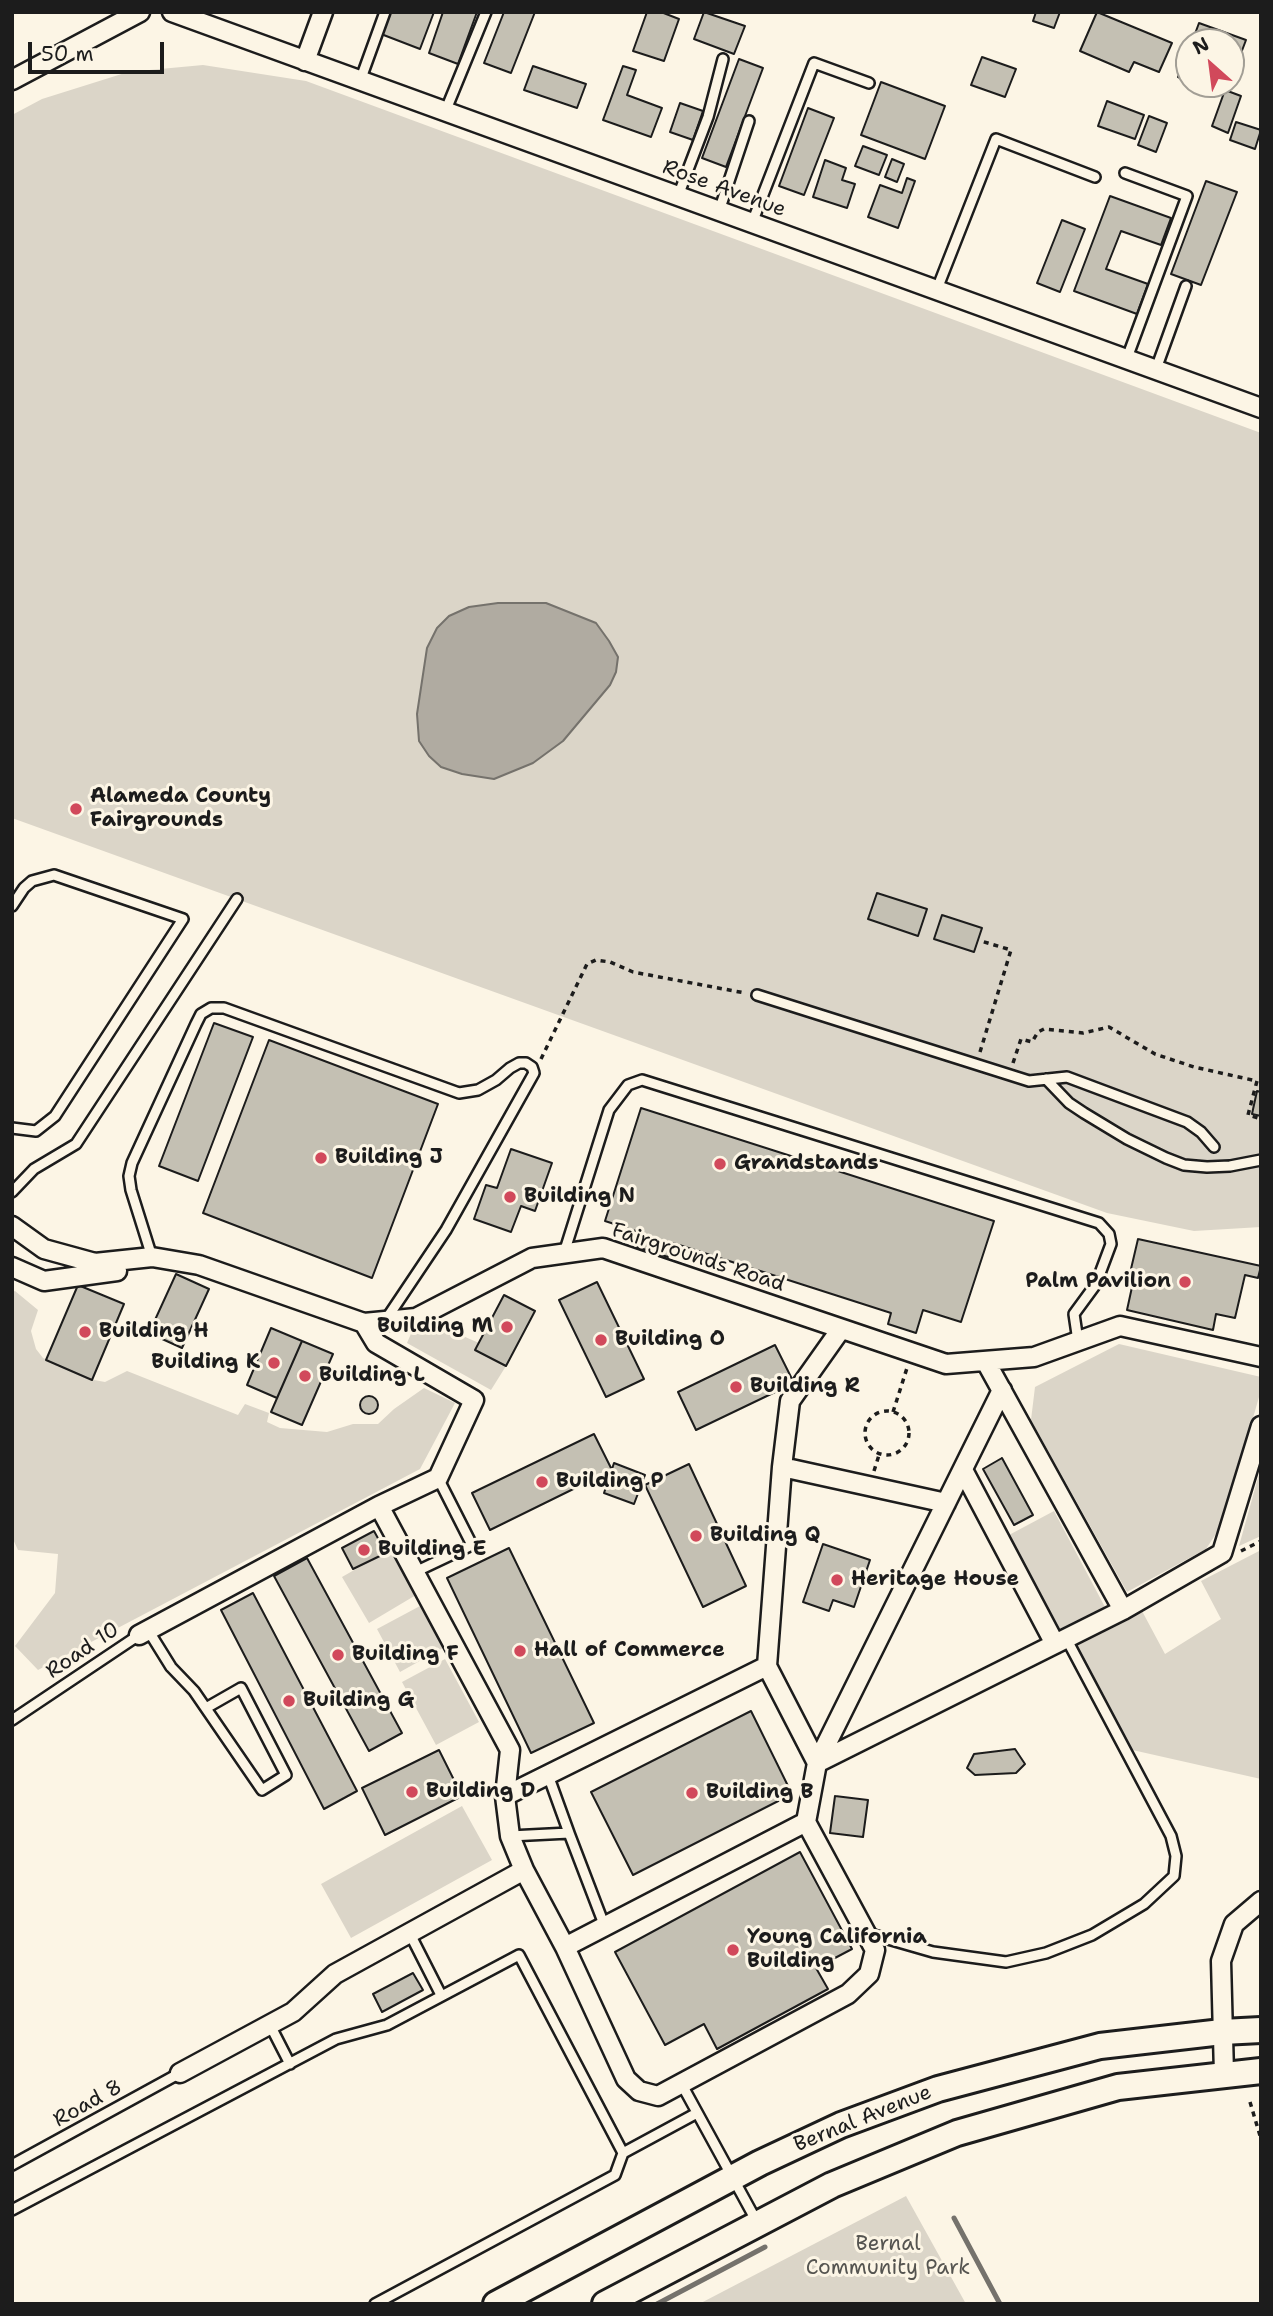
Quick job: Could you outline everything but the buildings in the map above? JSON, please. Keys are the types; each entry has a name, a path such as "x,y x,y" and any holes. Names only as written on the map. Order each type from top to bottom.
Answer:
{"main road":[{"name":"Bernal Avenue","path":"496,2304 732,2178 841,2125 938,2088 1100,2046 1261,2030"},
{"path":"605,2304 832,2185 957,2133 1118,2087 1261,2071"}],"street":[{"path":"12,80 140,12"},
{"name":"Rose Avenue","path":"172,12 1261,408"},
{"path":"305,61 323,12"},
{"name":"Fairgrounds Road","path":"12,1226 44,1249 95,1263 152,1257 199,1265 363,1324 416,1318 532,1258 603,1248 946,1364 1034,1357 1120,1326 1261,1357"},
{"path":"12,1268 44,1281 115,1272 152,1257"},
{"path":"144,1633 379,1506 438,1478 474,1400 376,1343 363,1324"},
{"path":"817,1763 767,1666 782,1467 790,1401 841,1329"},
{"path":"986,1362 1123,1610"},
{"path":"379,1506 510,1750 505,1796 510,1836 524,1870 565,1947 626,2079 639,2091 658,2095 848,1994 869,1974 875,1950 806,1822 817,1763 1002,1390"},
{"path":"817,1763 1123,1610 1222,1553 1261,1426"},
{"path":"782,1467 946,1503"},
{"path":"963,1469 1061,1641"},
{"path":"505,1796 767,1666"},
{"path":"565,1947 806,1822"},
{"path":"180,2073 293,2012 335,1974 524,1870"},
{"path":"1224,2074 1221,1961 1234,1924 1261,1901"}],"lane":[{"path":"360,80 385,12"},
{"path":"445,112 486,12"},
{"path":"678,196 708,117 723,59"},
{"path":"752,223 814,62 869,83"},
{"path":"719,211 749,121"},
{"path":"937,289 996,139 1095,177"},
{"path":"1125,173 1187,195 1127,359"},
{"path":"1156,369 1186,286"},
{"path":"12,906 32,881 54,874 183,919 55,1116 36,1131 12,1128"},
{"path":"12,1192 34,1169 76,1144 237,898"},
{"path":"757,995 1029,1081 1067,1077 1187,1122 1201,1132 1214,1147"},
{"path":"152,1257 131,1190 132,1163 201,1014 211,1008 224,1008 459,1093 478,1090 519,1063 526,1063 532,1067 534,1073 446,1230 385,1321"},
{"path":"1046,1079 1077,1108 1127,1139 1184,1165 1230,1166 1261,1160"},
{"path":"564,1253 609,1110 628,1085 642,1080 1099,1223 1109,1234 1111,1244 1096,1284 1074,1314 1078,1341"},
{"path":"415,1572 472,1545 438,1478"},
{"path":"144,1633 194,1691 262,1790 286,1775 241,1688 206,1708"},
{"name":"Road 10","path":"12,1720 144,1633"},
{"path":"866,1933 933,1952 1006,1962 1046,1953 1092,1935 1144,1904 1174,1876 1177,1856 1171,1836 1061,1641"},
{"path":"548,1775 606,1927"},
{"path":"510,1836 569,1833"},
{"path":"410,1934 441,1995"},
{"path":"12,2210 336,2039 387,2025 519,1955 623,2153"},
{"path":"270,2025 290,2064"},
{"name":"Road 8","path":"12,2165 180,2073"},
{"path":"681,2083 758,2223"},
{"path":"375,2304 615,2175 623,2153 696,2113"}],"path":[{"path":"976,1064 1011,950 982,941"},
{"path":"534,1073 587,964 596,960 610,962 633,972 757,995"},
{"path":"1010,1074 1021,1039 1032,1042 1038,1032 1044,1029 1083,1033 1109,1027 1155,1054 1194,1067 1257,1081 1248,1115 1261,1119"},
{"path":"893,1412 912,1353"},
{"path":"880,1412 893,1412 907,1423 907,1443 893,1455 876,1453 870,1448 864,1435 867,1422 880,1412"},
{"path":"1250,2102 1261,2139"}],"green space":[{"path":"203,65 306,81 1261,433 1261,1227 1194,1231 1107,1213 12,818 12,115 42,99 128,72"},
{"path":"15,1291 38,1310 31,1331 36,1349 43,1358 94,1380 105,1382 127,1371 238,1415 245,1404 269,1413 267,1422 280,1428 327,1432 353,1424 378,1424 424,1388 455,1403 420,1469 38,1670 15,1646 55,1593 58,1554 18,1550 12,1537 12,1292"},
{"path":"433,1323 479,1343 476,1351 506,1366 491,1390 407,1343 413,1329"},
{"path":"1119,1344 1261,1377 1261,1390 1223,1523 1206,1549 1127,1592 1031,1420 1035,1387"},
{"path":"1261,1467 1261,1536 1239,1546"},
{"path":"1054,1511 1106,1609 1061,1633 1009,1535"},
{"path":"389,1550 416,1595 369,1623 342,1577"},
{"path":"1261,1550 1261,1779 1128,1749 1073,1644 1142,1611 1165,1654 1221,1619 1201,1581"},
{"path":"420,1606 443,1648 400,1672 377,1629"},
{"path":"445,1659 479,1722 436,1745 402,1682"},
{"path":"462,1806 492,1860 351,1938 321,1884"},
{"name":"Bernal Community Park","path":"906,2196 966,2304 699,2304"}],"shaded area":[{"path":"498,603 546,603 596,623 618,657 616,672 610,685 563,741 533,763 494,779 462,774 441,767 419,741 417,714 427,648 437,628 449,616 469,607"}],"waterway":[{"path":"954,2218 1000,2304"},
{"path":"657,2304 765,2247"}],"place":[{"name":"Alameda County Fairgrounds","path":"76,809"},
{"name":"Building J","path":"321,1158"},
{"name":"Grandstands","path":"720,1164"},
{"name":"Building N","path":"510,1197"},
{"name":"Palm Pavilion","path":"1185,1282"},
{"name":"Building M","path":"507,1327"},
{"name":"Building H","path":"85,1332"},
{"name":"Building O","path":"601,1340"},
{"name":"Building K","path":"274,1363"},
{"name":"Building L","path":"305,1376"},
{"name":"Building R","path":"736,1387"},
{"name":"Building P","path":"542,1482"},
{"name":"Building Q","path":"696,1536"},
{"name":"Building E","path":"364,1550"},
{"name":"Heritage House","path":"837,1580"},
{"name":"Hall of Commerce","path":"520,1651"},
{"name":"Building F","path":"338,1655"},
{"name":"Building G","path":"289,1701"},
{"name":"Building D","path":"412,1792"},
{"name":"Building B","path":"692,1793"},
{"name":"Young California Building","path":"733,1950"}]}
